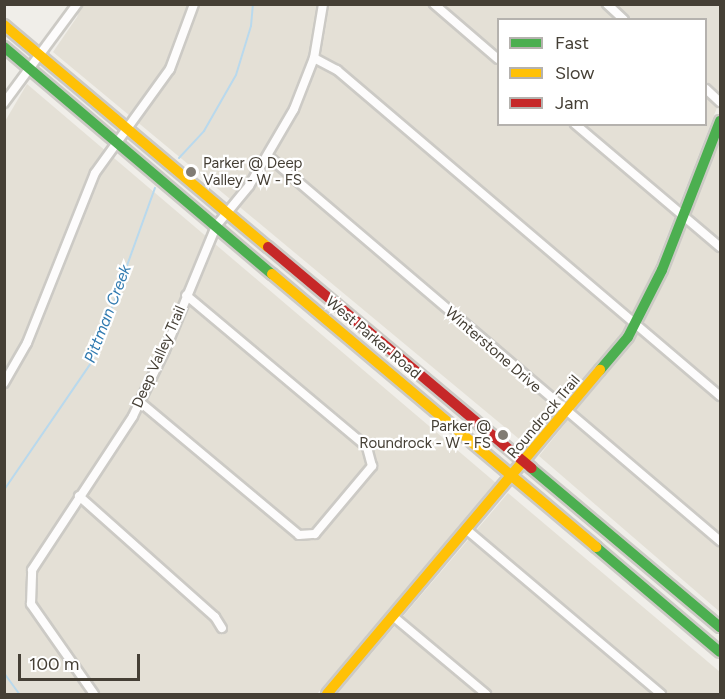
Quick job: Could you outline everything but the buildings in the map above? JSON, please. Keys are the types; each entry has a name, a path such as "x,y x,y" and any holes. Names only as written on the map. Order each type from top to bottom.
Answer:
{"main road":[{"name":"West Parker Road","path":"4,25 720,627"},
{"name":"West Parker Road","path":"4,47 720,652"},
{"name":"Roundrock Trail","path":"327,694 567,413 636,324 684,218 720,121"}],"street":[{"path":"4,103 42,58 78,4"},
{"path":"4,383 27,343 95,173 170,69 194,4"},
{"name":"Deep Valley Trail","path":"94,694 31,604 29,592 32,570 140,402 165,350 216,226 268,156 294,109 314,58 323,4"},
{"path":"434,4 497,58"},
{"path":"607,4 622,18"},
{"path":"314,58 337,70 720,396"},
{"path":"707,91 720,102"},
{"path":"577,126 720,248"},
{"name":"Winterstone Drive","path":"268,156 720,541"},
{"path":"140,402 299,535 315,534 347,499 372,466 367,447 186,295"},
{"path":"79,496 215,617 222,628"},
{"path":"467,530 661,694"},
{"path":"393,617 486,694"}],"shaded area":[{"path":"81,5 720,5 720,100 642,300 625,330 530,448 53,52 77,17"},
{"path":"27,84 496,483 317,694 5,694 4,123"},
{"path":"720,133 720,612 539,456 634,338 658,293"},
{"path":"508,493 720,672 720,694 337,694"}],"waterway":[{"name":"Pittman Creek","path":"179,158 204,131 236,75 251,26 253,4"},
{"name":"Pittman Creek","path":"4,490 93,360 155,188"},
{"name":"Pittman Creek","path":"4,673 19,694"}],"traffic: fast":[{"path":"4,47 272,274"},
{"path":"600,370 628,337 662,270 720,121"},
{"path":"531,468 720,627"},
{"path":"596,547 720,652"}],"traffic: slow":[{"path":"4,25 268,247"},
{"path":"272,274 596,547"},
{"path":"327,694 600,370"}],"traffic: jam":[{"path":"268,247 531,468"}],"place":[{"name":"Parker @ Deep Valley - W - FS","path":"191,172"},
{"name":"Parker @ Roundrock - W - FS","path":"503,435"}]}
